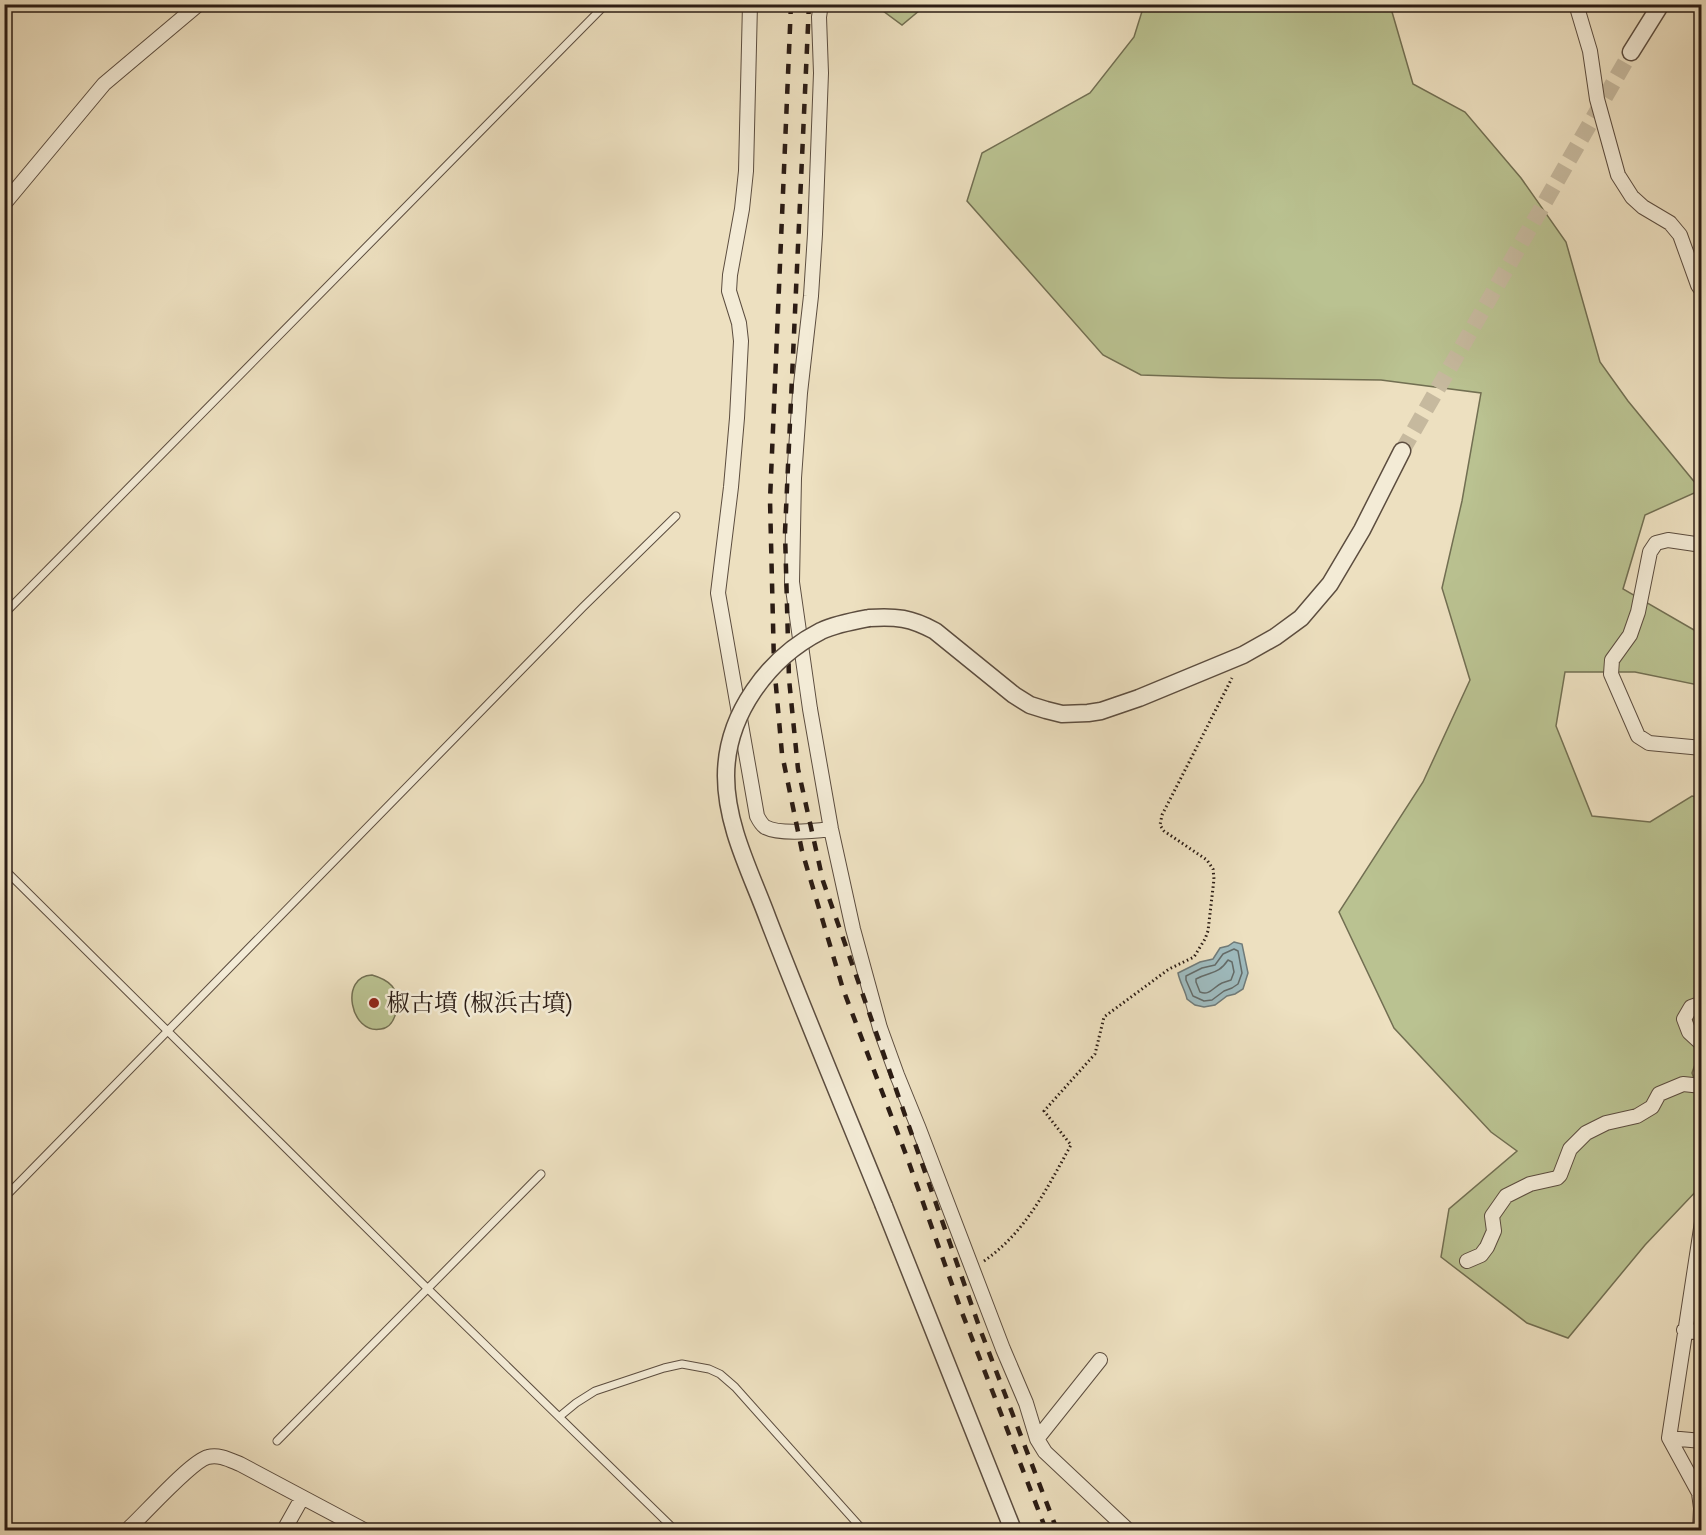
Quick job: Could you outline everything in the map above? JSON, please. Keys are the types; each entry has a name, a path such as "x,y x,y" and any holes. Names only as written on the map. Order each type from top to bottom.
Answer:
{"street":[{"path":"4,204 104,84 199,4"},
{"path":"750,4 746,171 729,291 739,323 741,341 737,418 731,487 717,593 757,816 761,823 772,830 831,829"},
{"path":"821,4 819,17 821,73 811,296 798,414 792,582 810,709 831,829 853,929 880,1028 1003,1349 1026,1403 1037,1439 1045,1452 1128,1530"},
{"path":"1576,4 1590,51 1597,99 1618,175 1632,197 1643,207 1670,223 1680,235 1701,291"},
{"path":"1631,52 1661,4"},
{"path":"1013,1530 779,948 736,835 730,814 726,774 731,738 751,695 785,654 823,630 869,618 897,617 922,624 1014,695 1030,705 1062,714 1101,711 1244,655 1301,618 1323,593 1346,559 1402,451"},
{"path":"1701,546 1668,540 1656,543 1650,552 1638,612 1630,635 1612,660 1611,674 1638,736 1649,743 1701,748"},
{"path":"1701,1003 1691,1007 1684,1019 1689,1032 1701,1044"},
{"path":"1467,1262 1481,1255 1487,1247 1494,1231 1492,1216 1506,1196 1530,1184 1557,1178 1570,1149 1586,1133 1606,1123 1637,1116 1652,1107 1659,1094 1683,1084 1701,1086"},
{"path":"1700,1530 1699,1493 1669,1438 1701,1222"},
{"path":"1684,1330 1701,1333"},
{"path":"1037,1439 1100,1360"},
{"path":"1669,1438 1701,1441"},
{"path":"127,1530 188,1470 201,1459 209,1456 230,1460 364,1530"},
{"path":"284,1530 302,1497"}],"lane":[{"path":"4,614 606,4"},
{"path":"4,1198 583,607 676,516"},
{"path":"4,869 675,1530"},
{"path":"277,1441 541,1174"},
{"path":"559,1417 595,1390 682,1364 709,1369 720,1374 735,1387 863,1530"}],"path":[{"path":"972,1268 996,1252 1026,1223 1071,1145 1044,1111 1095,1054 1104,1017 1168,969 1194,957 1205,939 1208,931 1213,869 1208,860 1175,840 1160,825 1162,815 1244,655"}],"green space":[{"path":"875,5 926,5 902,25"},
{"path":"1144,5 1390,5 1413,84 1465,112 1521,178 1566,242 1600,362 1628,401 1701,490 1645,515 1623,589 1701,634 1701,675 1698,685 1635,672 1565,672 1556,726 1592,816 1650,822 1692,796 1701,798 1702,1045 1692,1073 1701,1097 1701,1186 1645,1245 1568,1338 1527,1323 1441,1257 1449,1209 1517,1151 1491,1132 1394,1028 1339,912 1423,782 1470,680 1442,588 1462,501 1481,393 1381,380 1141,375 1103,355 967,201 982,153 1090,93 1134,37"},
{"path":"372,975 390,984 396,997 394,1017 387,1027 381,1029 370,1028 362,1023 352,1005 355,985 362,978"}],"water":[{"path":"1234,942 1242,944 1248,973 1243,989 1227,996 1215,1005 1204,1007 1195,1005 1187,999 1178,973 1200,962 1213,959 1220,948"}],"tunnel":[{"path":"1402,451 1631,52"}],"railway":[{"path":"791,4 770,500 774,664 782,754 802,851 843,989 908,1160 961,1310 1046,1530"},
{"path":"809,4 785,532 789,679 798,769 823,881 980,1329 1057,1530"}],"place":[{"name":"椒古墳 (椒浜古墳)","path":"374,1003"}]}
